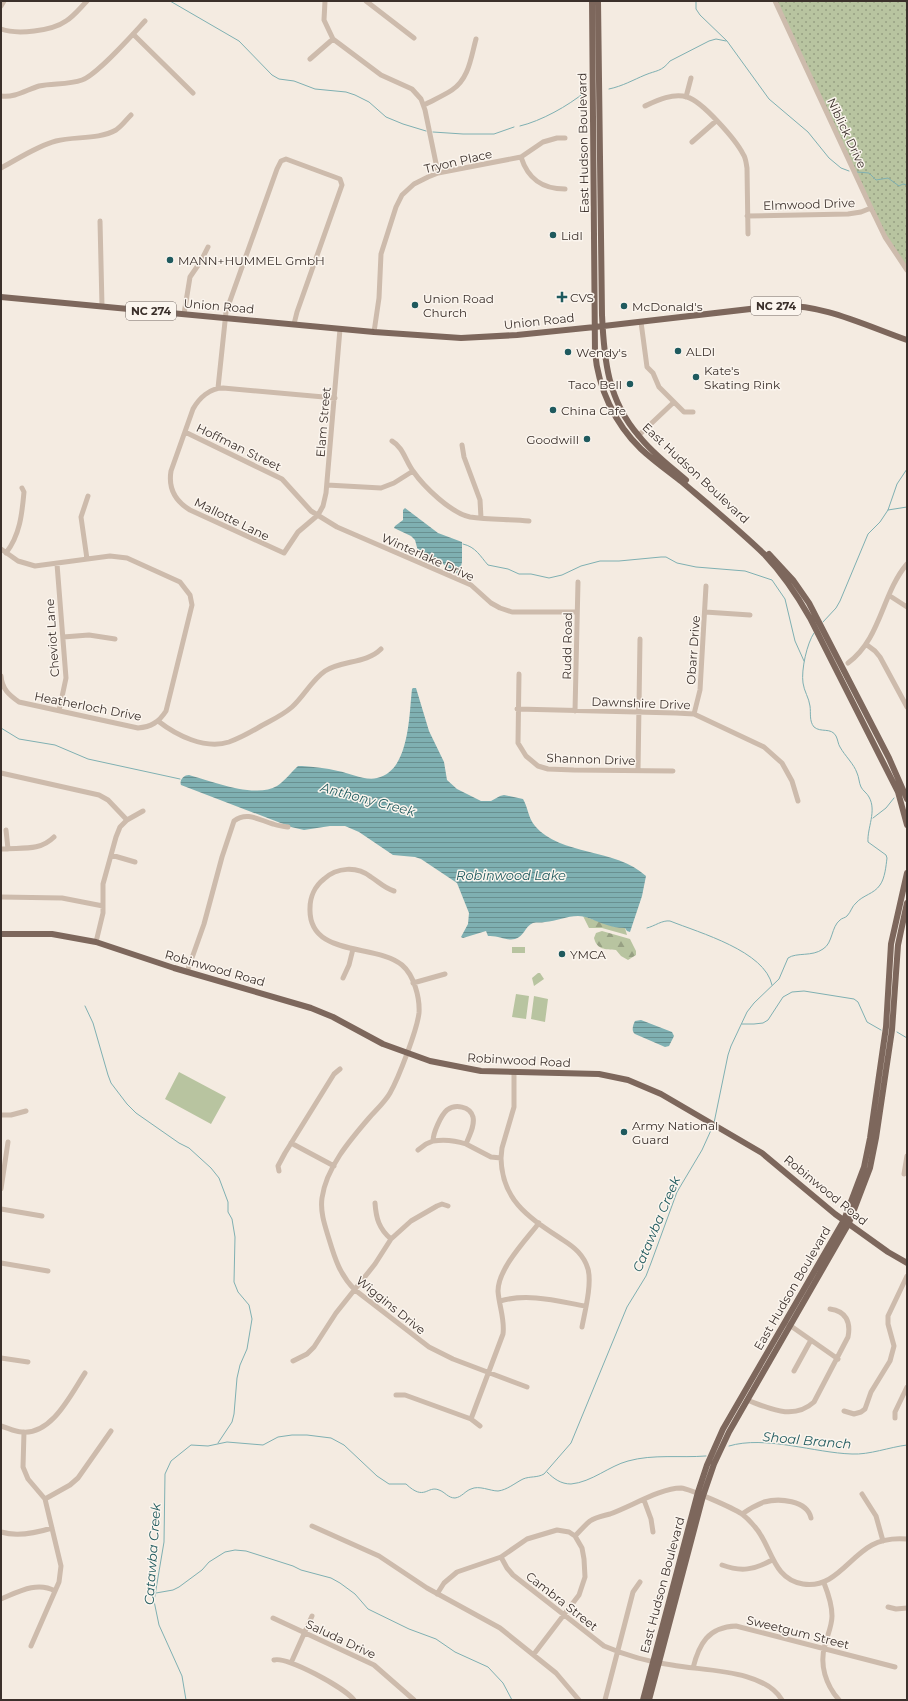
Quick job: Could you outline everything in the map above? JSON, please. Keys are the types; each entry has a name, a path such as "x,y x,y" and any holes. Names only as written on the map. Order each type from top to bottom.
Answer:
{"main road":[{"name":"East Hudson Boulevard","path":"592,1 595,352 598,373 609,405 630,437 649,456 682,481 746,535"},
{"name":"East Hudson Boulevard","path":"598,1 602,326 603,350 609,382 620,407 638,436 784,569 802,592 826,650 898,792 907,825"},
{"name":"Union Road","path":"1,297 374,332 468,338 517,335 595,327 776,306 801,306 825,311 907,340"},
{"name":"East Hudson Boulevard","path":"812,616 830,645 889,758 907,799"},
{"name":"East Hudson Boulevard","path":"846,1222 864,1168 870,1138 886,1027 892,944 907,873"},
{"name":"East Hudson Boulevard","path":"643,1700 656,1662 700,1494 714,1449 846,1222 870,1168 876,1138 892,1030 898,945 907,903"},
{"name":"Robinwood Road","path":"1,934 52,934 96,942 187,972 311,1008 333,1017 383,1044 406,1054 466,1070 514,1073 592,1074 614,1076 628,1080 650,1089 726,1132 768,1158 822,1204 888,1252 907,1263"},
{"name":"East Hudson Boulevard","path":"649,1700 656,1662"}],"street":[{"path":"1,6 4,1"},
{"path":"1,29 13,32 51,28 65,21 87,1"},
{"path":"325,1 324,20 333,39 381,75 412,89 424,105 438,173"},
{"path":"366,1 414,38"},
{"name":"Niblick Drive","path":"775,1 885,237 907,270"},
{"path":"1,96 14,96 39,86 67,83 86,78 100,67 145,21"},
{"path":"133,34 193,92"},
{"path":"310,59 333,39"},
{"path":"424,105 453,89 461,82 466,73 476,39"},
{"path":"686,97 690,78"},
{"path":"645,106 672,96 686,97 700,104 740,148 745,158 748,173 748,234"},
{"path":"1,168 38,148 55,141 101,135 112,132 131,115"},
{"path":"692,142 716,121"},
{"name":"Tryon Place","path":"374,332 379,295 381,254 396,207 402,195 414,184 428,176 521,157 543,142 557,138 565,138"},
{"path":"521,157 527,171 535,180 548,187 565,189"},
{"path":"294,324 342,185 340,179 288,159 282,160 277,169 225,318 218,388 335,398"},
{"name":"Elmwood Drive","path":"747,216 848,214 861,212 871,208"},
{"path":"100,221 102,306"},
{"path":"184,314 190,277 201,261 208,247"},
{"path":"641,322 647,367 653,373 659,387 683,411 693,412"},
{"name":"Elam Street","path":"318,515 323,506 327,485 340,328"},
{"name":"Mallotte Lane","path":"218,388 206,394 197,401 170,477 174,495 185,507 284,553 298,532 318,515"},
{"path":"638,436 674,402"},
{"name":"Hoffman Street","path":"185,432 282,479 292,488 303,504 318,515"},
{"path":"392,441 399,447 413,471 427,487 451,507 466,515 481,518 528,521"},
{"path":"462,445 464,458 480,500 481,518"},
{"path":"327,485 372,489 381,488 394,483 413,471"},
{"path":"6,553 13,543 19,528 24,492 22,488"},
{"path":"87,559 81,516 88,496"},
{"name":"Winterlake Drive","path":"318,515 345,531 471,585 491,603 500,608 512,612 577,612"},
{"name":"Heatherloch Drive","path":"1,549 18,561 28,565 42,566 114,556 127,558 180,582 190,594 192,605 166,711 158,722 149,726 138,728 19,702 8,695 1,676"},
{"name":"Cheviot Lane","path":"57,564 66,678 59,711"},
{"path":"848,663 867,645 897,579 907,564"},
{"name":"Rudd Road","path":"576,711 578,582"},
{"name":"Obarr Drive","path":"694,714 700,690 706,586"},
{"path":"890,596 907,607"},
{"path":"705,612 750,615"},
{"path":"63,637 89,635 115,639"},
{"path":"638,771 640,639"},
{"path":"867,645 880,657 907,707"},
{"path":"158,722 177,734 197,741 213,744 228,742 284,713 317,678 330,669 374,656 381,649"},
{"name":"Shannon Drive","path":"519,674 517,709 517,738 519,748 529,760 538,766 555,770 672,771"},
{"name":"Dawnshire Drive","path":"517,709 694,714 758,743 772,753 782,763 788,773 798,801"},
{"path":"1,773 99,795 108,800 127,820"},
{"path":"96,942 102,919 102,884 119,830 127,820 143,811"},
{"path":"187,972 206,918 222,857 234,821 242,816 249,816 272,824 288,827"},
{"path":"6,830 8,849"},
{"path":"1,849 39,847 48,843 54,837"},
{"path":"111,855 135,862"},
{"name":"Wiggins Drive","path":"394,891 386,889 366,874 354,869 336,871 323,879 317,886 312,896 310,908 311,917 314,926 321,936 329,941 353,949 393,959 406,969 413,983 418,1002 419,1014 406,1054 390,1093 357,1131 327,1179 322,1199 323,1221 339,1270 345,1280 355,1290 429,1347 453,1359 527,1387"},
{"path":"1,897 62,898 103,906"},
{"path":"343,978 349,965 353,949"},
{"path":"413,983 445,974"},
{"path":"279,1171 278,1166 291,1143 334,1074 340,1069"},
{"path":"514,1073 514,1107 500,1158 503,1179 510,1195 522,1210 575,1249 584,1260 589,1275 582,1327"},
{"path":"433,1141 436,1129 446,1111 456,1106 464,1107 470,1111 473,1118 472,1129 466,1144"},
{"path":"1,1115 11,1115 26,1111"},
{"path":"418,1150 433,1141 454,1140 466,1144 491,1157 500,1158"},
{"path":"1,1188 8,1142"},
{"path":"291,1143 334,1166"},
{"path":"904,1174 907,1156"},
{"path":"375,1202 378,1224 384,1233 391,1239"},
{"path":"293,1362 307,1354 314,1347 375,1264 391,1239 411,1221 432,1208 442,1204 448,1206"},
{"path":"1,1209 42,1216"},
{"path":"471,1419 503,1334 503,1321 498,1291 501,1276 538,1223"},
{"path":"1,1264 48,1271"},
{"path":"844,1411 854,1414 861,1412 864,1409 871,1392 890,1361 894,1346 888,1324 888,1316 907,1276"},
{"path":"500,1301 516,1297 529,1297 586,1306"},
{"path":"744,1398 764,1408 779,1411 794,1411 808,1407 818,1396 848,1337 849,1325 843,1313 838,1310 830,1309"},
{"path":"788,1324 838,1359"},
{"path":"794,1371 811,1340"},
{"path":"1,1358 28,1362"},
{"path":"1,1426 24,1432 39,1429 51,1422 85,1373"},
{"path":"895,1418 895,1412 907,1388"},
{"path":"396,1395 405,1395 471,1419 480,1426"},
{"path":"45,1499 70,1485 78,1478 111,1431"},
{"path":"24,1432 23,1468 28,1479 45,1499 61,1566 60,1579 31,1646"},
{"path":"575,1536 590,1521 596,1518 678,1488 700,1494 742,1514 759,1532 772,1560 781,1572 793,1581 807,1584 824,1583 834,1577 866,1549 883,1541 895,1539 907,1540"},
{"path":"862,1494 876,1516 883,1541"},
{"path":"644,1500 651,1519 653,1532"},
{"path":"742,1514 758,1504 773,1500 781,1500 802,1506 808,1511 811,1518"},
{"path":"312,1526 380,1556 437,1594 500,1628 556,1673 579,1700"},
{"path":"1,1532 14,1534 39,1532 52,1528"},
{"path":"437,1594 444,1583 457,1572 501,1557 534,1536 557,1530 569,1532 575,1536 582,1548 585,1577 579,1595 534,1654"},
{"name":"Cambra Street","path":"501,1557 513,1576 599,1643 617,1651 656,1662 723,1672 763,1683 774,1690 782,1700"},
{"path":"722,1565 739,1570 747,1570 759,1567 772,1560"},
{"path":"605,1700 633,1592 640,1582"},
{"path":"824,1583 830,1603 832,1617 824,1648 823,1658 825,1676 831,1690 839,1700"},
{"path":"1,1599 35,1587 47,1588 55,1591"},
{"path":"888,1607 896,1609 907,1608"},
{"path":"291,1663 312,1616"},
{"name":"Saluda Drive","path":"273,1618 374,1665 414,1700"},
{"name":"Sweetgum Street","path":"693,1668 702,1643 715,1630 726,1627 747,1628 895,1667"},
{"path":"274,1660 278,1659 291,1663 332,1682 349,1694 354,1700"}],"green space":[{"path":"777,1 907,1 907,268 886,236"},
{"path":"583,916 615,927 625,928 627,935 602,928 589,928"},
{"path":"602,931 630,939 636,951 636,955 628,960 621,956 616,950 599,947 594,938 596,933"},
{"path":"512,947 525,947 525,953 512,953"},
{"path":"540,973 544,979 534,986 532,978"},
{"path":"516,994 529,996 526,1019 512,1017"},
{"path":"534,996 548,999 545,1022 531,1019"},
{"path":"179,1072 226,1097 211,1124 165,1099"}],"water":[{"path":"405,508 438,533 462,542 462,562 459,575 436,559 418,551 415,540 411,536 394,528 403,520 403,510"},
{"name":"Robinwood Lake","path":"413,688 416,688 429,731 444,762 447,780 457,789 481,801 491,801 504,795 523,799 533,823 546,836 573,848 620,861 634,867 646,876 642,896 630,932 625,928 610,926 587,917 578,916 530,924 518,938 515,939 488,936 486,931 463,938 461,937 468,924 469,913 457,883 421,859 393,855 359,832 345,826 330,826 304,830 291,827 181,785 182,778 189,775 233,788 257,791 268,790 280,784 298,766 329,769 372,779 377,778 388,773 396,765 402,753 406,740"},
{"path":"641,1020 672,1032 674,1036 669,1046 665,1047 635,1034 633,1030 634,1023 635,1021"}],"waterway":[{"path":"170,1 239,41 272,75 279,79 294,81 315,89 346,92 355,95 369,102 386,117 426,131"},
{"path":"696,1 696,9 700,15 727,41 769,99 808,132 829,158 841,168 849,171"},
{"path":"609,89 623,85 659,70 670,61 709,41 716,39 726,41"},
{"path":"520,126 537,121 571,103 585,92"},
{"path":"433,132 494,134 514,127"},
{"path":"857,172 869,173 876,180 888,178 899,186 903,184 907,185"},
{"name":"Catawba Creek","path":"823,622 836,608 840,601 868,534 880,522 888,510 897,484 907,469"},
{"path":"888,510 907,507"},
{"path":"463,544 475,550 488,565 508,569 519,574 531,574 549,578 562,575 581,566 600,561 666,557 677,563 696,567 745,571 772,580 785,599 795,641 804,661"},
{"name":"Catawba Creek","path":"714,1123 728,1055 747,1012 754,1003 779,979 788,958 796,955 814,953 823,949 829,943 837,923 850,913 853,906 859,900 878,888 882,882 885,872 886,855 868,842 872,808 868,796 861,787 856,770 844,754 834,733 817,729 811,722 809,703 803,678 807,650 811,637 814,633"},
{"name":"Anthony Creek","path":"1,728 19,739 55,745 88,759 180,779"},
{"path":"873,818 886,808 894,798"},
{"name":"Anthony Creek","path":"647,928 661,922 670,921 730,945 745,953 757,962 767,973 772,985"},
{"path":"742,1024 763,1023 768,1020 783,997 792,992 804,991 854,999 858,1002 867,1022 881,1030"},
{"path":"85,1006 93,1023 111,1083 136,1113 179,1143 189,1148 211,1168 219,1178 228,1202 228,1212 232,1219 235,1237 234,1282 238,1292 249,1305 252,1319 247,1349 240,1365 237,1378 232,1422 218,1443"},
{"path":"897,1032 907,1038"},
{"name":"Catawba Creek","path":"186,1700 182,1676 159,1625 154,1601 164,1542 165,1474 171,1461 191,1445 208,1446 227,1442 263,1445 278,1437 307,1435 331,1438 344,1445 377,1476 389,1484 406,1484 417,1492 425,1492 435,1489 453,1498 460,1496 474,1488 498,1491 508,1488 523,1479 544,1474 571,1443 627,1307 646,1276 677,1192 702,1150 712,1128"},
{"name":"Shoal Branch","path":"729,1446 758,1442 838,1453 859,1454 907,1445"},
{"name":"Shoal Branch","path":"547,1472 558,1481 571,1484 579,1483 628,1461 657,1457 706,1456"},
{"path":"156,1593 173,1590 179,1587 202,1570 209,1562 225,1552 235,1550 246,1551 301,1570 331,1578 340,1583 355,1594 368,1609 409,1629 436,1639 455,1652 488,1667 503,1683 512,1700"}],"place":[{"name":"Lidl","path":"553,235"},
{"name":"MANN+HUMMEL GmbH","path":"170,260"},
{"name":"CVS","path":"562,297"},
{"name":"Union Road Church","path":"415,305"},
{"name":"McDonald's","path":"624,306"},
{"name":"ALDI","path":"678,351"},
{"name":"Wendy's","path":"568,352"},
{"name":"Kate's Skating Rink","path":"696,377"},
{"name":"Taco Bell","path":"630,384"},
{"name":"China Cafe","path":"553,410"},
{"name":"Goodwill","path":"587,439"},
{"name":"YMCA","path":"562,954"},
{"name":"Army National Guard","path":"624,1132"}]}
